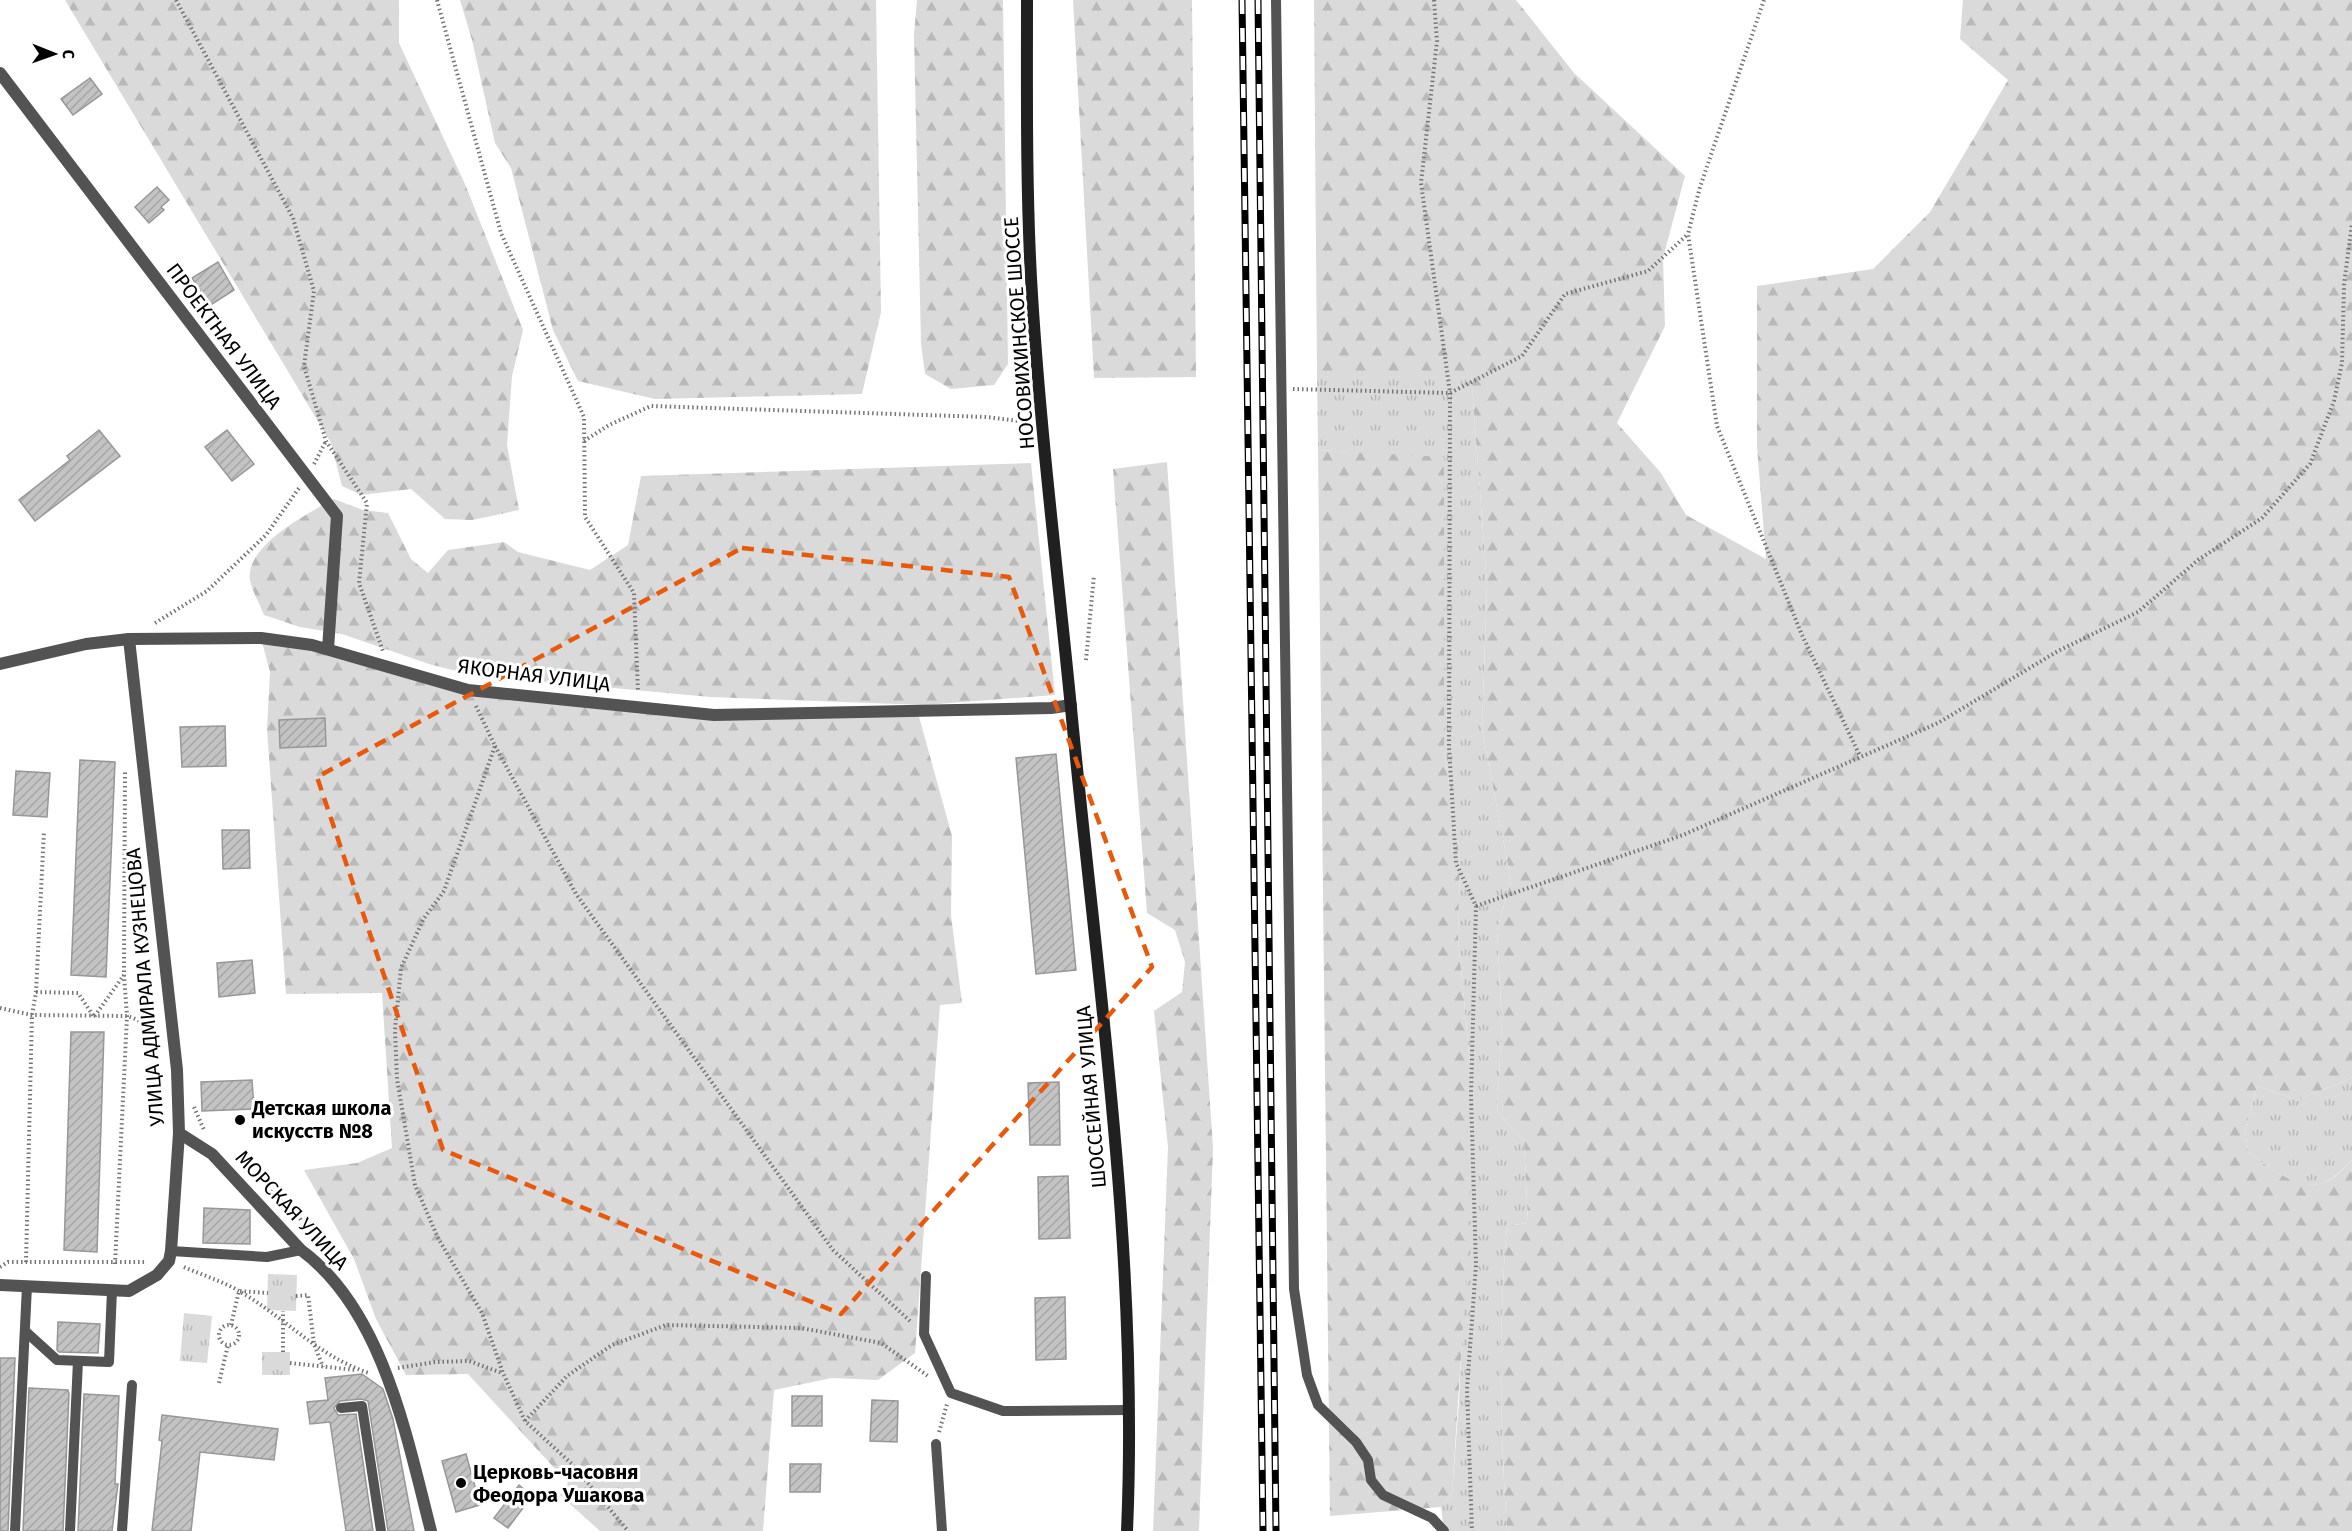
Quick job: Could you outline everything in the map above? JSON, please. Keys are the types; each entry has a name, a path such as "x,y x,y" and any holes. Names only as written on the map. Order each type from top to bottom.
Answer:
{"main road":[{"name":"НОСОВИХИНСКОЕ ШОССЕ","path":"1027,0 1031,278 1068,662"},
{"name":"ШОССЕЙНАЯ УЛИЦА","path":"1068,662 1107,1038 1120,1203 1127,1410 1127,1531"}],"street":[{"name":"ПРОЕКТНАЯ УЛИЦА","path":"0,73 337,516 328,649"},
{"name":"ЯКОРНАЯ УЛИЦА","path":"0,664 86,644 129,639 261,638 328,649 389,669 468,690 714,715 929,712 1071,705"},
{"name":"УЛИЦА АДМИРАЛА КУЗНЕЦОВА","path":"129,639 177,1070 179,1133 170,1256"},
{"name":"МОРСКАЯ УЛИЦА","path":"179,1133 212,1154 302,1250 317,1261 353,1308 390,1380 431,1531"},
{"path":"0,1285 129,1291 157,1275 170,1256"}],"lane":[{"path":"1276,0 1294,1289 1307,1375 1318,1405 1356,1442 1368,1460 1371,1479 1383,1495 1432,1518 1444,1531"},
{"path":"170,1256 267,1257 302,1250"},
{"path":"926,1276 924,1334 951,1393 1003,1411 1127,1410"},
{"path":"15,1531 27,1286"},
{"path":"24,1331 57,1360 110,1362 112,1290"},
{"path":"70,1531 78,1361"},
{"path":"122,1531 132,1385"},
{"path":"341,1408 362,1406 381,1531"},
{"path":"936,1444 942,1531"}],"path":[{"path":"176,0 293,218 314,291 304,366 326,441 367,502 359,583 389,669"},
{"path":"437,0 501,233 585,417 585,517 634,593 639,708"},
{"path":"1434,0 1437,41 1421,183 1450,393 1449,746 1456,863 1476,906 1471,1096 1476,1265 1467,1389 1472,1531"},
{"path":"1764,0 1700,187 1688,234 1717,426 1802,635 1860,756"},
{"path":"1476,906 1683,835 1938,723 2058,651 2139,612 2198,560 2262,518 2310,464 2334,402 2342,363 2344,285 2352,223"},
{"path":"1280,388 1450,393 1522,356 1565,294 1648,271 1688,234"},
{"path":"584,441 609,425 651,406 986,417 1044,424"},
{"path":"129,639 207,591 266,535 307,477 326,441"},
{"path":"1086,660 1094,575"},
{"path":"468,690 495,746 576,894 833,1250 924,1334"},
{"path":"495,746 444,891 424,918 401,968 394,1030 397,1079 414,1185 438,1238 482,1313 503,1373 525,1421 572,1464 628,1531"},
{"path":"115,1264 127,1016 124,975 126,771"},
{"path":"26,1262 32,1015 36,992 44,831"},
{"path":"94,1017 124,975"},
{"path":"36,992 78,993 94,1017"},
{"path":"0,1008 32,1015 127,1016 138,1020"},
{"path":"0,1261 115,1264 170,1256 240,1291 284,1325 357,1370"},
{"path":"0,1267 8,1262"},
{"path":"240,1291 268,1293"},
{"path":"231,1325 240,1291"},
{"path":"296,1296 308,1295 314,1344 323,1367"},
{"path":"283,1352 284,1311"},
{"path":"231,1325 238,1331 239,1337 237,1343 228,1345 222,1342 219,1336 222,1329 231,1325"},
{"path":"525,1421 567,1376 603,1351 612,1345 666,1325 801,1328 880,1342 951,1393 936,1444"},
{"path":"219,1383 228,1345"},
{"path":"397,1368 435,1362 469,1361 503,1373"},
{"path":"290,1363 357,1370 390,1380"}],"highlighted area":[{"path":"742,548 1009,577 1152,967 841,1314 443,1150 317,777"}],"green space":[{"path":"65,0 399,0 399,43 465,184 523,330 512,376 507,445 519,510 472,520 445,519 411,489 361,495 342,486 331,443"},
{"path":"460,0 876,0 881,312 862,394 655,399 578,381 553,330 511,168 495,143 472,40"},
{"path":"917,0 1003,0 1008,364 994,385 951,389 925,374 921,343 914,35"},
{"path":"1073,0 1192,0 1196,377 1094,378"},
{"path":"1314,0 1516,0 1574,73 1685,176 1663,258 1665,326 1617,423 1661,473 1686,515 1766,559 1757,447 1757,286 1873,269 1930,212 2008,80 1960,39 1963,0 2352,0 2352,1078 2297,1100 2257,1086 2245,1130 2248,1152 2276,1172 2298,1182 2319,1184 2330,1180 2352,1160 2352,1531 1507,1531 1501,1378 1504,1264 1507,1226 1528,1223 1524,1142 1497,1111 1502,1022 1497,930 1511,881 1482,729 1487,585 1471,373 1317,373"},
{"path":"1471,372 1487,585 1482,729 1511,881 1497,930 1502,1022 1497,1111 1524,1142 1528,1223 1507,1226 1504,1264 1501,1379 1507,1531 1444,1531 1441,1507 1452,1493 1459,1401 1473,1095 1458,938 1460,859 1444,750 1444,458 1318,450 1317,373"},
{"path":"1318,450 1444,457 1444,750 1460,859 1458,938 1473,1095 1467,1266 1452,1493 1441,1507 1330,1516"},
{"path":"1167,462 1213,1148 1199,1531 1153,1531 1168,1147 1154,1011 1182,992 1185,962 1175,930 1147,913 1113,469"},
{"path":"1031,463 1055,695 925,705 710,697 472,675 429,664 342,634 300,627 264,615 250,580 251,567 268,543 295,522 334,499 363,510 388,513 411,559 428,573 448,550 504,542 518,552 590,570 628,545 641,476"},
{"path":"261,638 468,690 639,708 918,713 952,836 951,915 962,1003 940,1005 915,1353 878,1380 832,1378 774,1390 763,1531 600,1531 560,1495 568,1483 468,1374 406,1375 376,1319 354,1259 304,1170 357,1163 392,1148 382,993 286,994 267,729 270,672"},
{"path":"2352,1078 2352,1160 2334,1177 2320,1184 2298,1183 2248,1152 2245,1130 2257,1086 2297,1100"},
{"path":"268,1274 297,1275 296,1311 267,1310"},
{"path":"184,1313 212,1316 207,1363 180,1361"},
{"path":"262,1352 290,1352 290,1375 262,1375"}],"building":[{"path":"90,78 102,94 73,115 61,99"},
{"path":"157,187 169,200 161,207 164,210 149,223 135,207"},
{"path":"218,262 234,290 209,306 192,278"},
{"path":"99,430 120,456 35,521 19,500 70,460 67,456"},
{"path":"227,430 254,464 232,481 205,447"},
{"path":"325,718 326,746 280,748 279,720"},
{"path":"225,726 226,766 182,767 180,727"},
{"path":"1056,754 1076,970 1036,974 1016,758"},
{"path":"80,760 115,762 106,977 71,975"},
{"path":"16,771 50,773 47,817 13,815"},
{"path":"222,830 249,830 250,868 223,869"},
{"path":"252,960 255,993 219,997 217,963"},
{"path":"71,1032 104,1032 97,1252 64,1250"},
{"path":"252,1080 254,1109 202,1111 201,1082"},
{"path":"1059,1082 1060,1145 1030,1145 1028,1083"},
{"path":"1068,1176 1070,1238 1039,1239 1038,1177"},
{"path":"204,1208 250,1210 250,1244 203,1243"},
{"path":"1065,1297 1066,1359 1036,1360 1035,1298"},
{"path":"58,1322 100,1324 98,1353 59,1352 57,1350"},
{"path":"0,1358 15,1358 8,1531 0,1531"},
{"path":"362,1374 383,1389 393,1419 414,1531 388,1531 368,1401 361,1399 340,1401 334,1408 338,1415 356,1414 373,1531 346,1531 330,1422 310,1424 307,1402 328,1400 325,1378"},
{"path":"29,1388 68,1390 69,1394 63,1531 23,1531"},
{"path":"84,1394 119,1396 115,1484 118,1484 112,1531 78,1531"},
{"path":"792,1396 822,1396 822,1426 792,1426"},
{"path":"872,1400 898,1401 897,1442 870,1441"},
{"path":"162,1415 278,1429 274,1460 200,1452 191,1531 152,1531 162,1441 159,1440"},
{"name":"Церковь-часовня Феодора Ушакова","path":"466,1454 480,1505 456,1512 442,1461"},
{"path":"790,1464 821,1464 820,1492 790,1492"},
{"path":"519,1485 532,1496 508,1528 494,1518"}],"railway":[{"path":"1242,0 1263,1531"},
{"path":"1258,0 1276,1531"}],"place":[{"name":"Детская школа искусств №8","path":"240,1120"},
{"name":"Церковь-часовня Феодора Ушакова","path":"461,1483"}]}
